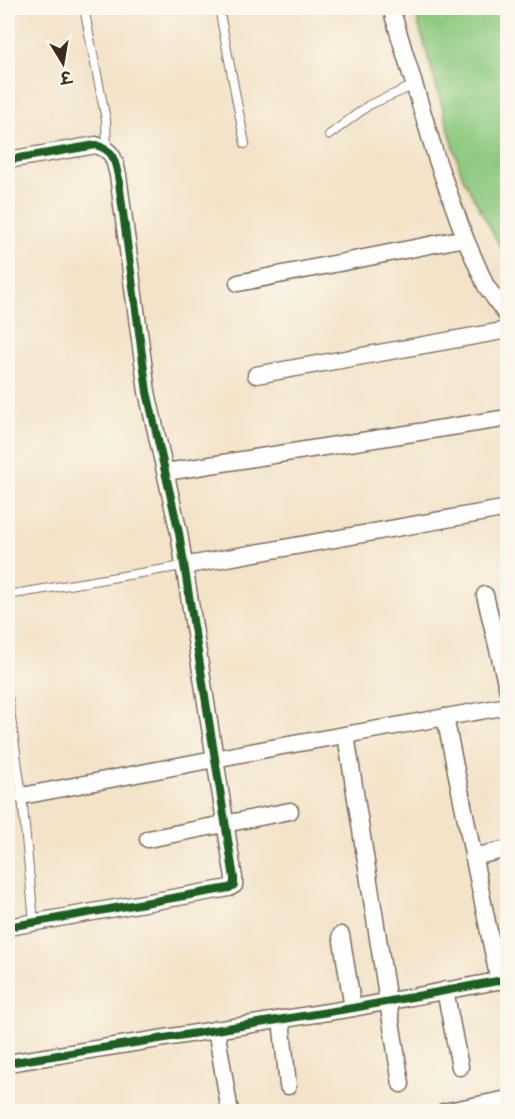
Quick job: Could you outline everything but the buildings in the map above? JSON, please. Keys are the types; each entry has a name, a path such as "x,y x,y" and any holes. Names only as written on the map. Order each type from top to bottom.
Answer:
{"street":[{"path":"391,8 437,160 465,238 486,286 507,316"},
{"path":"8,160 96,145 107,149 113,156 118,175 147,392 179,533 234,878 234,885 229,888 8,927"},
{"path":"238,283 465,238"},
{"path":"256,375 507,330"},
{"path":"166,472 507,418"},
{"path":"183,566 507,508"},
{"path":"485,595 507,691"},
{"path":"22,796 215,758 507,706"},
{"path":"8,1063 353,1008 503,980 473,857 445,717"},
{"path":"346,735 401,1084"},
{"path":"148,839 290,811"},
{"path":"473,857 507,849"},
{"path":"341,935 353,1008"},
{"path":"445,990 460,1067"},
{"path":"281,1019 288,1086"},
{"path":"216,1029 230,1112"},
{"path":"443,1112 507,1099"}],"lane":[{"path":"84,8 106,120 107,149"},
{"path":"219,8 244,144"},
{"path":"329,135 369,105 415,85"},
{"path":"8,595 183,566"},
{"path":"8,697 22,796 34,922"}],"green space":[{"path":"414,8 507,8 507,259 462,176"}],"cycle path":[{"path":"8,160 96,145 110,153 115,164 147,392 179,533 234,878 234,885 229,888 8,927"},
{"path":"8,1063 353,1008 508,979"}]}
